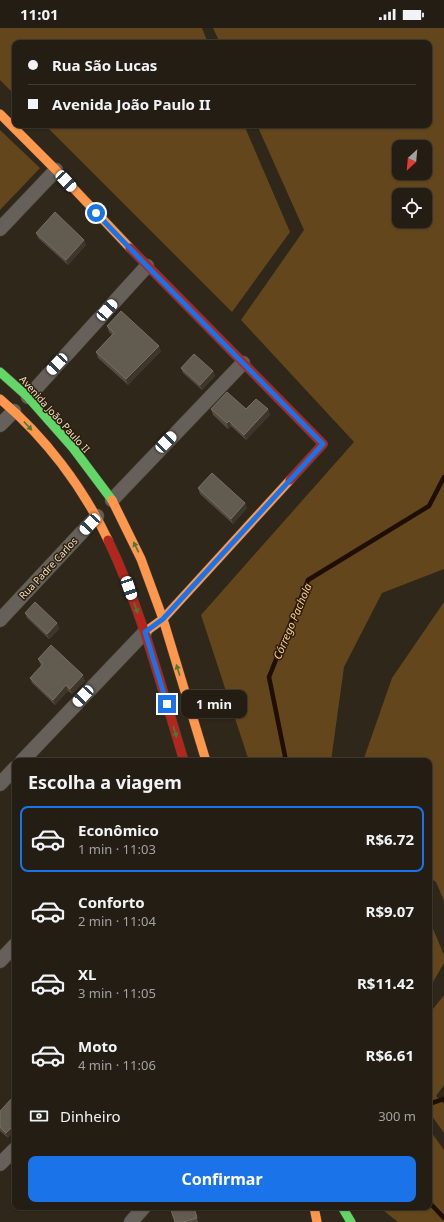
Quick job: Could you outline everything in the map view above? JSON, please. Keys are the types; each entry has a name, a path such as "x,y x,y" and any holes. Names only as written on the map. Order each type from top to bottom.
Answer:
{"street":[{"path":"0,114 12,126"},
{"path":"14,128 147,266 323,444 163,619 145,632 25,758"},
{"path":"0,229 56,170"},
{"path":"0,425 147,266"},
{"path":"112,500 243,363"},
{"name":"Avenida João Paulo II","path":"0,372 97,516 124,573 145,632 183,758"},
{"name":"Avenida João Paulo II","path":"0,398 21,404 73,448 112,500 142,559 163,619 205,758"},
{"name":"Rua Padre Carlos","path":"0,620 97,516"},
{"path":"0,960 12,948"},
{"path":"0,1164 12,1151"},
{"path":"130,1222 141,1210"},
{"path":"315,1210 317,1222"},
{"path":"344,1210 351,1222"}],"shaded area":[{"path":"0,28 202,28 207,40 12,40 12,92 0,80"},
{"path":"213,28 444,28 444,569 382,593 344,667 331,758 248,758 201,615 354,442 241,320 304,230 258,128 432,128 432,40 219,40"},
{"path":"48,128 245,128 290,232 232,312"},
{"path":"0,130 40,168 0,210"},
{"path":"444,602 444,901 436,882 432,879 432,758 364,758 392,678"},
{"path":"432,926 444,955 444,963 432,984"},
{"path":"444,995 444,1085 436,1096 444,1104 444,1133 432,1116 432,1010"},
{"path":"432,1133 444,1150 444,1222 398,1222 383,1210 432,1210"}],"building":[{"path":"55,212 84,240 66,260 36,233"},
{"path":"121,311 159,346 126,379 96,352 114,333 107,326"},
{"path":"194,354 213,371 200,385 181,368"},
{"path":"227,392 246,409 256,399 268,409 244,435 229,421 227,423 211,409"},
{"path":"212,473 245,503 231,519 198,488"},
{"path":"35,602 57,623 47,634 25,613"},
{"path":"51,645 83,675 70,689 66,685 53,700 30,678 43,664 38,659"},
{"path":"12,1098 12,1127 6,1133 0,1127 0,1111"},
{"path":"171,1210 195,1210 197,1218 183,1222 175,1222"}],"waterway":[{"name":"Córrego Pachola","path":"285,758 269,677 308,580 429,506 444,477"},
{"path":"432,1103 444,1099"},
{"path":"432,1205 444,1218"}],"traffic: fast":[{"path":"0,372 28,397 73,448 112,500"},
{"path":"344,1210 351,1222"}],"traffic: slow":[{"path":"0,114 12,126"},
{"path":"14,128 130,248"},
{"path":"0,399 17,414 62,464 87,501 108,540"},
{"path":"145,632 163,619 290,480"},
{"path":"112,500 141,559 163,619 205,758"},
{"path":"315,1210 317,1222"}],"traffic: jam":[{"path":"130,248 323,444 290,480"},
{"path":"108,540 141,621 183,758"}],"route":[{"path":"96,213 323,444 163,619 145,632 167,704"}]}
